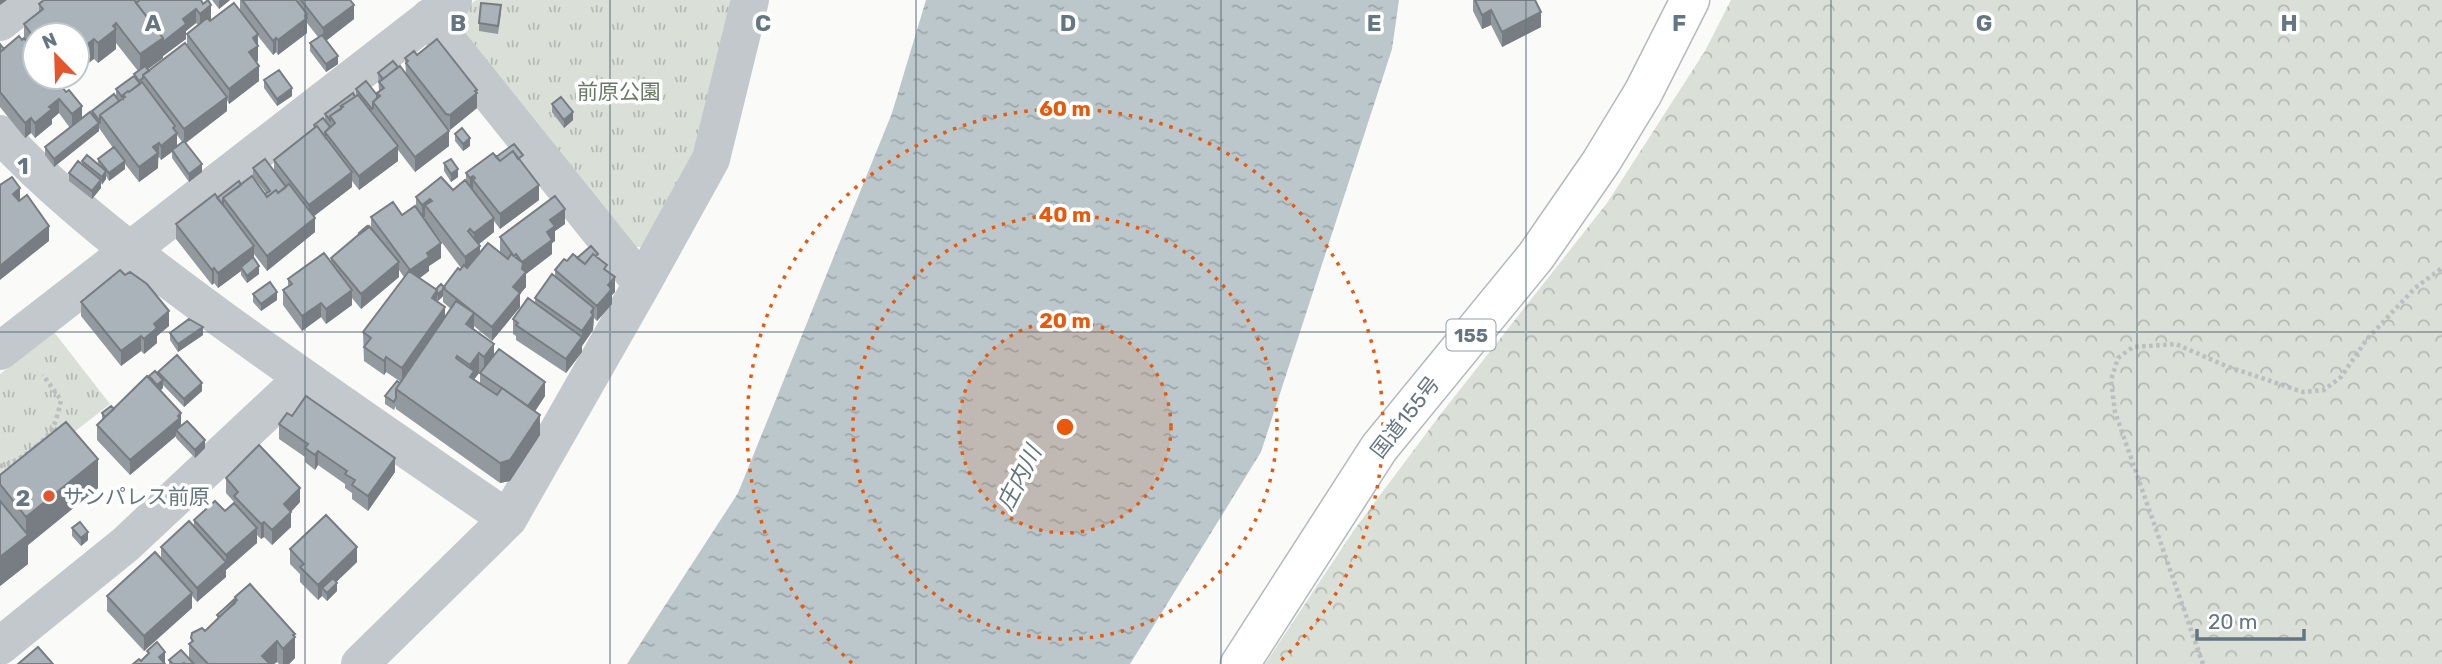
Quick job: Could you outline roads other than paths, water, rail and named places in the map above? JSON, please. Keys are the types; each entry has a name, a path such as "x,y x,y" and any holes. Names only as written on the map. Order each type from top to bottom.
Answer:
{"highway":[{"name":"国道155号","path":"1240,664 1379,448 1536,256 1601,162 1643,93 1690,0"}],"street":[{"path":"0,22 28,0"},
{"path":"360,664 508,519 711,159 750,0"},
{"path":"0,351 441,9 642,284"},
{"path":"0,134 29,165 130,251 303,378 508,519"},
{"path":"0,646 126,544 303,378"}],"water":[{"name":"庄内川","path":"926,0 1399,0 1392,49 1261,452 1130,664 627,664 738,493 892,113"}],"place":[{"name":"サンパレス前原","path":"49,496"}],"park label":[{"name":"前原公園","path":"619,91"}]}
